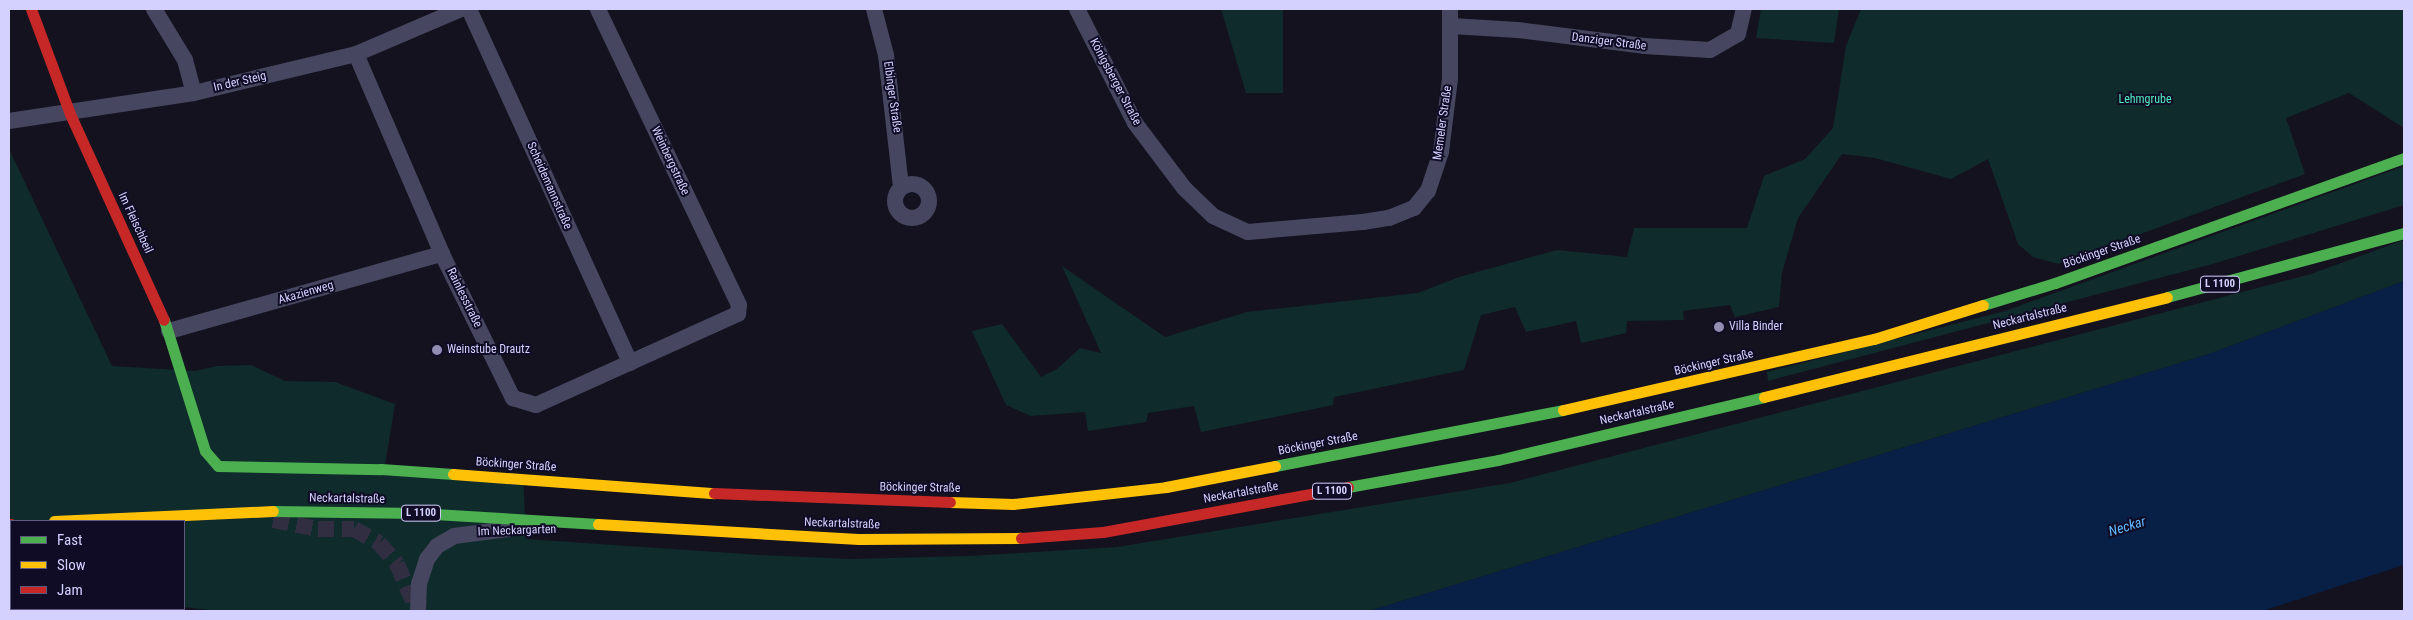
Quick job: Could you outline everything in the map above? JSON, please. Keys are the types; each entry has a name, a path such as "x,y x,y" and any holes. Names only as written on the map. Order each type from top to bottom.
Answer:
{"street":[{"name":"Im Fleischbeil","path":"31,9 70,114 169,331 205,451"},
{"path":"154,9 185,60 194,93"},
{"name":"In der Steig","path":"9,120 70,114 194,93 356,54 461,9"},
{"name":"Scheidemannstraße","path":"469,9 630,363"},
{"name":"Weinbergstraße","path":"598,9 739,305 738,314"},
{"name":"Elbinger Straße","path":"874,9 886,56 901,187"},
{"name":"Königsberger Straße","path":"1077,9 1135,123 1184,188 1213,216 1248,232 1363,222"},
{"name":"Memeler Straße","path":"1363,222 1389,218 1414,208 1428,191 1441,152 1450,79 1450,9"},
{"name":"Danziger Straße","path":"1451,26 1518,30 1644,46 1710,50 1738,34 1744,9"},
{"name":"Rainlesstraße","path":"356,54 442,254 513,398 536,405 738,314"},
{"name":"Böckinger Straße","path":"205,451 218,466 381,469 782,498 1013,504 1166,487 1510,422 1874,339 2055,283 2404,158"},
{"name":"Neckartalstraße","path":"72,520 232,511 418,513 609,526 859,539 1042,538 1103,532 1498,460 1817,385 2220,284 2404,233"},
{"name":"Akazienweg","path":"169,331 442,254"},
{"name":"Im Neckargarten","path":"417,611 419,584 427,559 437,546 454,536 486,530 609,526"}],"green space":[{"path":"1221,9 1283,9 1283,93 1246,93"},
{"path":"1761,9 1839,9 1834,43 1756,38"},
{"name":"Lehmgrube","path":"1861,9 2404,9 2404,128 2349,93 2286,118 2305,174 2058,264 2033,257 2018,244 1988,159 1951,179 1875,158 1842,154 1798,218 1782,273 1779,307 1735,317 1730,305 1683,311 1684,320 1627,321 1626,333 1581,343 1576,321 1526,332 1515,307 1481,315 1464,370 1334,397 1333,405 1201,432 1194,406 1148,413 1146,422 1088,431 1085,412 1031,416 1006,405 972,331 1002,324 1041,377 1057,369 1080,348 1101,353 1062,266 1165,337 1247,312 1418,293 1459,277 1557,250 1627,257 1634,228 1747,228 1764,176 1805,159 1833,128 1846,46"},
{"path":"9,149 112,366 195,371 217,366 251,365 285,381 335,382 395,404 385,465 523,474 526,539 760,555 851,559 969,556 1117,547 1510,483 2311,274 2404,240 2404,281 2209,354 1369,611 217,611 185,607 185,520 10,520 9,592"},
{"path":"2404,166 2404,205 2216,263 1768,381 1767,372 2005,311"}],"water":[{"name":"Neckar","path":"2404,281 2404,565 2262,611 1369,611 2209,354"}],"tunnel":[{"path":"273,520 318,529 354,529 379,543 397,564 417,610"}],"traffic: fast":[{"path":"1983,305 2055,283 2404,158"},
{"path":"2167,297 2404,233"},
{"path":"164,320 205,451 218,466 381,469 453,474"},
{"path":"1348,487 1498,460 1764,397"},
{"path":"1275,466 1563,410"},
{"path":"273,511 418,513 598,524"}],"traffic: slow":[{"path":"1764,397 2167,297"},
{"path":"1563,410 1874,339 1983,305"},
{"path":"950,502 1013,504 1166,487 1275,466"},
{"path":"453,474 714,493"},
{"path":"76,520 273,511"},
{"path":"598,524 859,539 1021,538"}],"traffic: jam":[{"path":"31,9 70,114 164,320"},
{"path":"1021,538 1103,532 1348,487"},
{"path":"714,493 950,502"}],"place":[{"name":"Villa Binder","path":"1719,327"},
{"name":"Weinstube Drautz","path":"437,350"}]}
